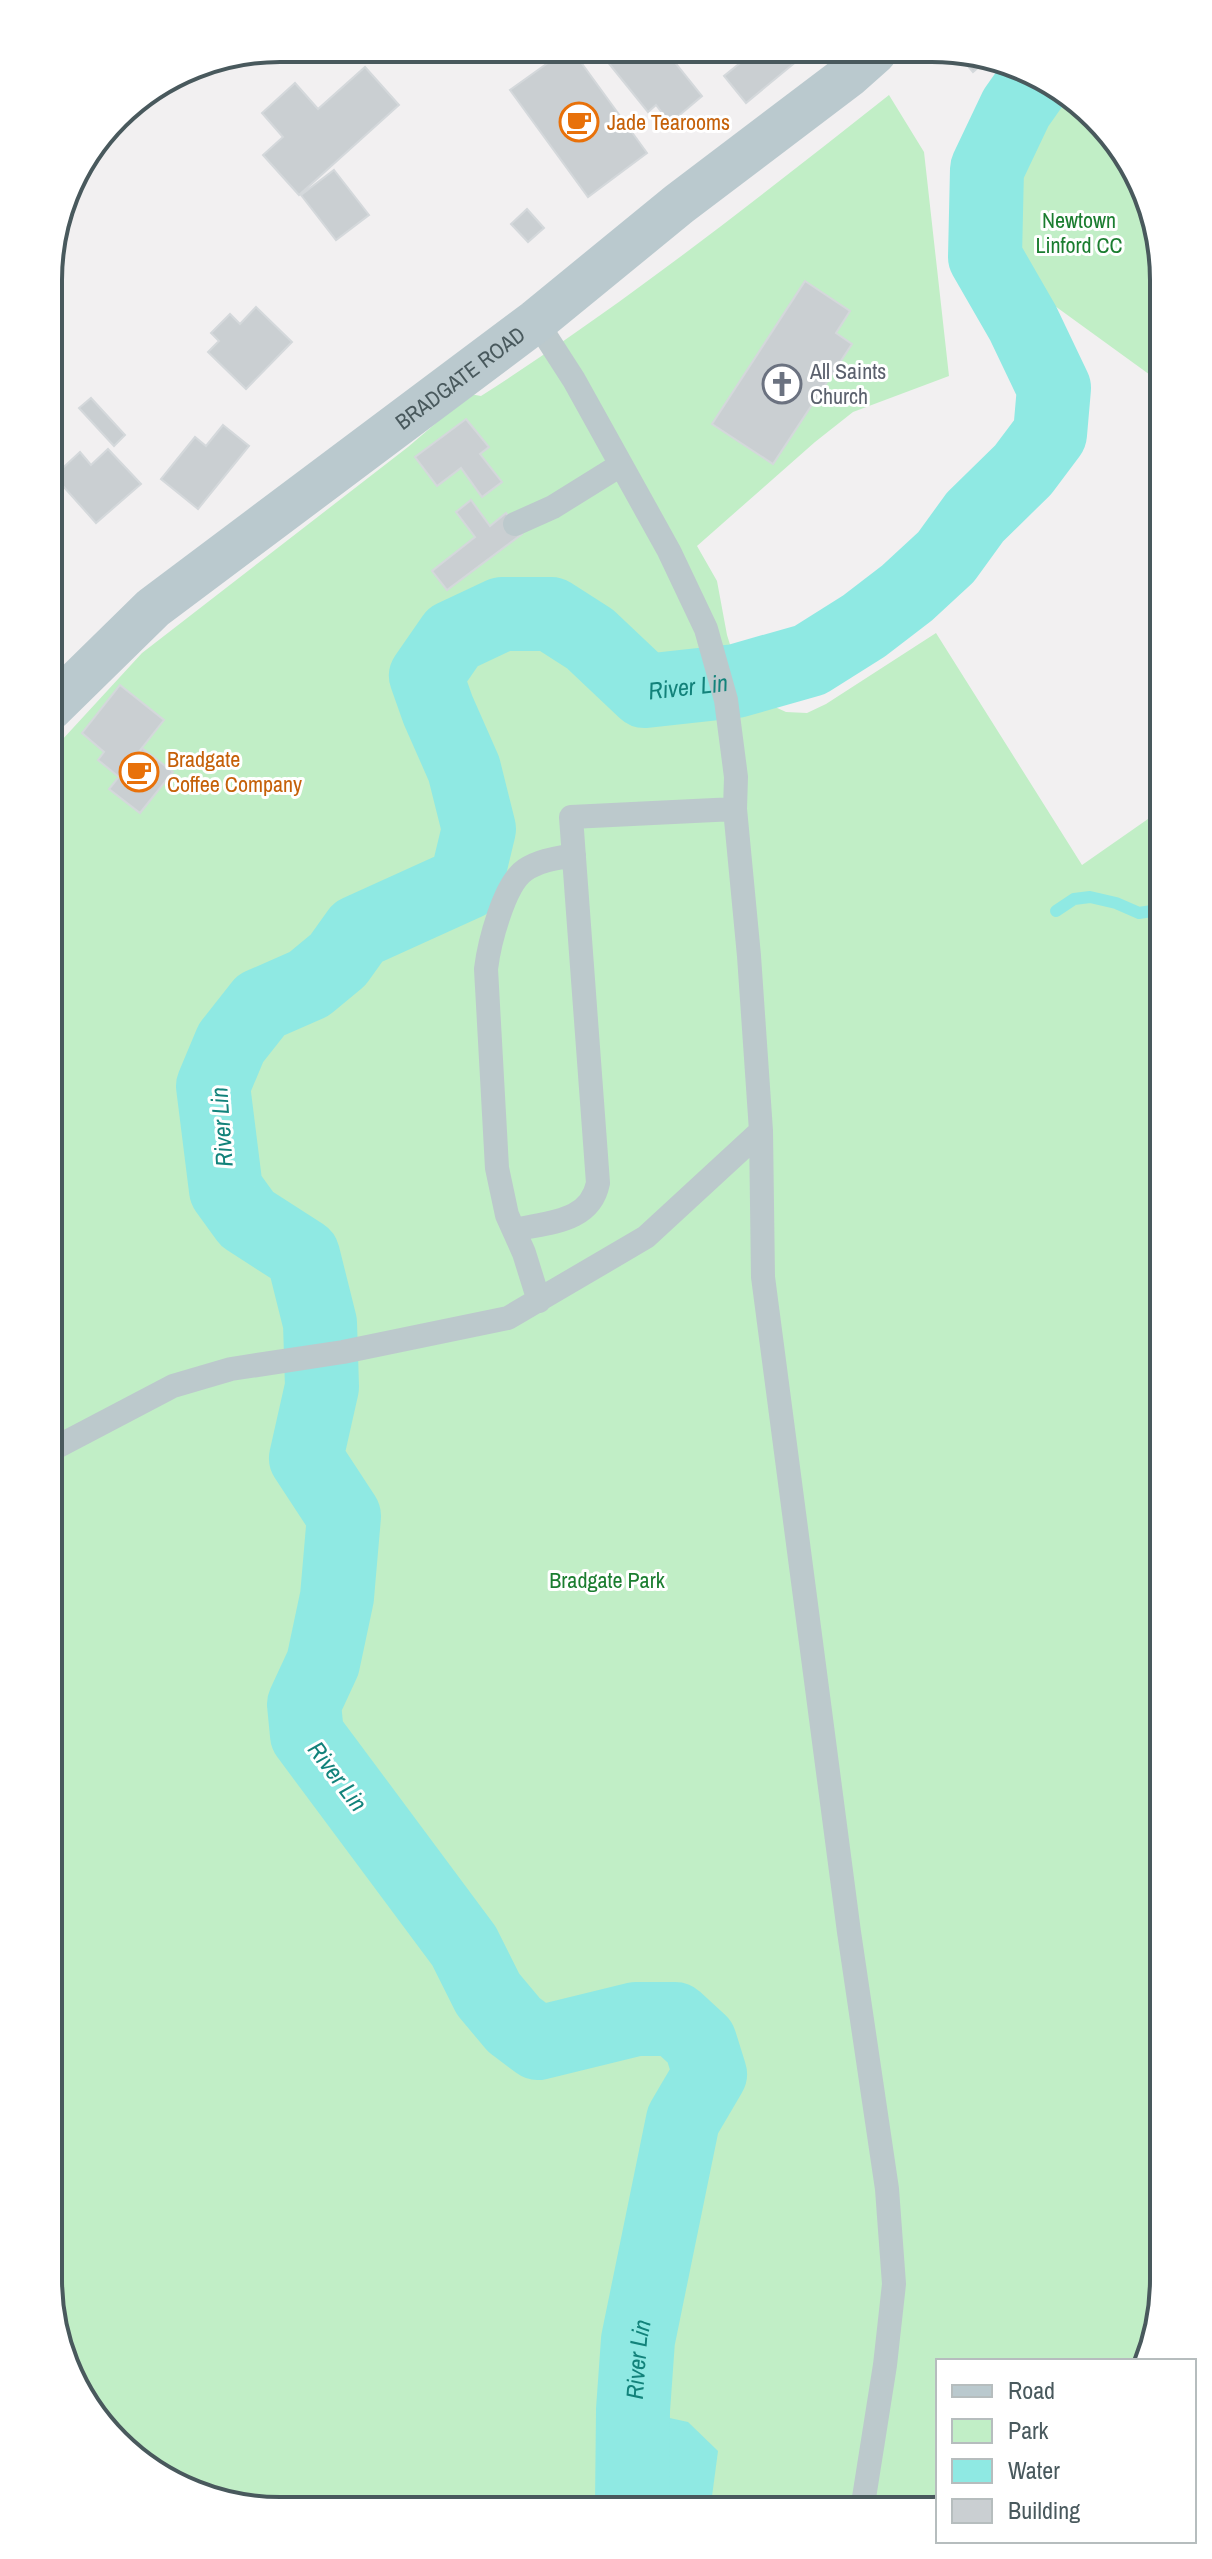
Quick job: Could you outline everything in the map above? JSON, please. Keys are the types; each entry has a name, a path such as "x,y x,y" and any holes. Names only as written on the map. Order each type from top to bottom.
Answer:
{"street":[{"name":"BRADGATE ROAD","path":"62,697 153,608 536,321 679,204 864,62"}],"lane":[{"path":"536,321 574,380 619,466 669,551 706,629 726,700 736,777 735,809 761,1131 763,1277 891,2237 894,2284 864,2497"},
{"path":"515,524 553,507 619,466"},
{"path":"514,1230 581,1214 595,1198 598,1183 571,817 735,809"},
{"path":"539,1301 507,1215 497,1168 486,969 489,942 510,891 523,871 543,861 574,855"},
{"path":"62,1444 173,1386 231,1369 343,1352 508,1318 646,1237 761,1131"}],"green space":[{"name":"Bradgate Park","path":"889,95 924,152 949,376 853,412 697,546 717,581 727,635 743,686 751,696 786,712 807,713 936,633 1082,865 1150,818 1150,2294 1143,2336 1134,2359 936,2359 936,2497 265,2497 237,2493 183,2475 126,2433 91,2388 69,2336 64,2308 62,740 142,653 408,447 470,394 481,396 534,361 739,212"},
{"name":"Newtown Linford CC","path":"1058,102 1105,147 1121,171 1143,223 1150,280 1150,375 1015,277 992,197"}],"water":[{"path":"633,2410 688,2422 718,2451 712,2497 608,2497 612,2421"}],"building":[{"name":"Jade Tearooms","path":"549,62 581,62 647,153 588,197 510,90"},
{"path":"608,62 675,62 702,96 670,123 656,105 648,112"},
{"path":"741,62 796,62 746,103 724,76"},
{"path":"365,67 399,105 299,195 263,155 283,137 262,113 295,83 318,109"},
{"path":"334,170 369,215 336,240 301,195"},
{"path":"527,209 544,228 528,242 511,224"},
{"name":"All Saints Church","path":"805,281 850,311 836,333 852,344 773,464 712,424"},
{"path":"256,307 292,342 246,389 208,352 219,341 211,333 230,314 240,324"},
{"path":"91,398 125,435 114,446 79,408"},
{"path":"466,419 489,447 480,454 502,482 482,497 461,468 437,486 415,457"},
{"path":"223,425 249,446 198,509 161,479 195,437 206,446"},
{"path":"108,449 141,484 96,523 62,485 62,469 80,452 91,465"},
{"path":"471,500 490,526 506,513 522,534 447,590 432,571 475,537 456,512"},
{"path":"120,685 164,720 119,777 98,760 104,752 82,733"},
{"path":"142,748 173,772 140,813 109,789"}],"waterway":[{"name":"River Lin","path":"632,2497 638,2340 683,2120 710,2074 700,2042 675,2019 636,2019 538,2043 514,2025 488,1994 464,1946 307,1735 304,1704 323,1663 337,1597 344,1516 306,1458 322,1387 320,1323 303,1255 247,1219 226,1190 213,1086 231,1043 261,1005 309,984 338,960 358,932 466,883 479,829 464,769 426,676 453,637 502,614 551,614 590,639 645,691 736,681 810,660 864,626 907,593 946,557 975,517 1023,470 1050,434 1054,388 1023,323 985,257 987,169 1016,108 1032,86"},
{"path":"1056,911 1074,899 1090,897 1139,913 1150,911"}],"place":[{"name":"Jade Tearooms","path":"579,122"},
{"name":"All Saints Church","path":"782,384"},
{"name":"Bradgate Coffee Company","path":"139,772"}]}
